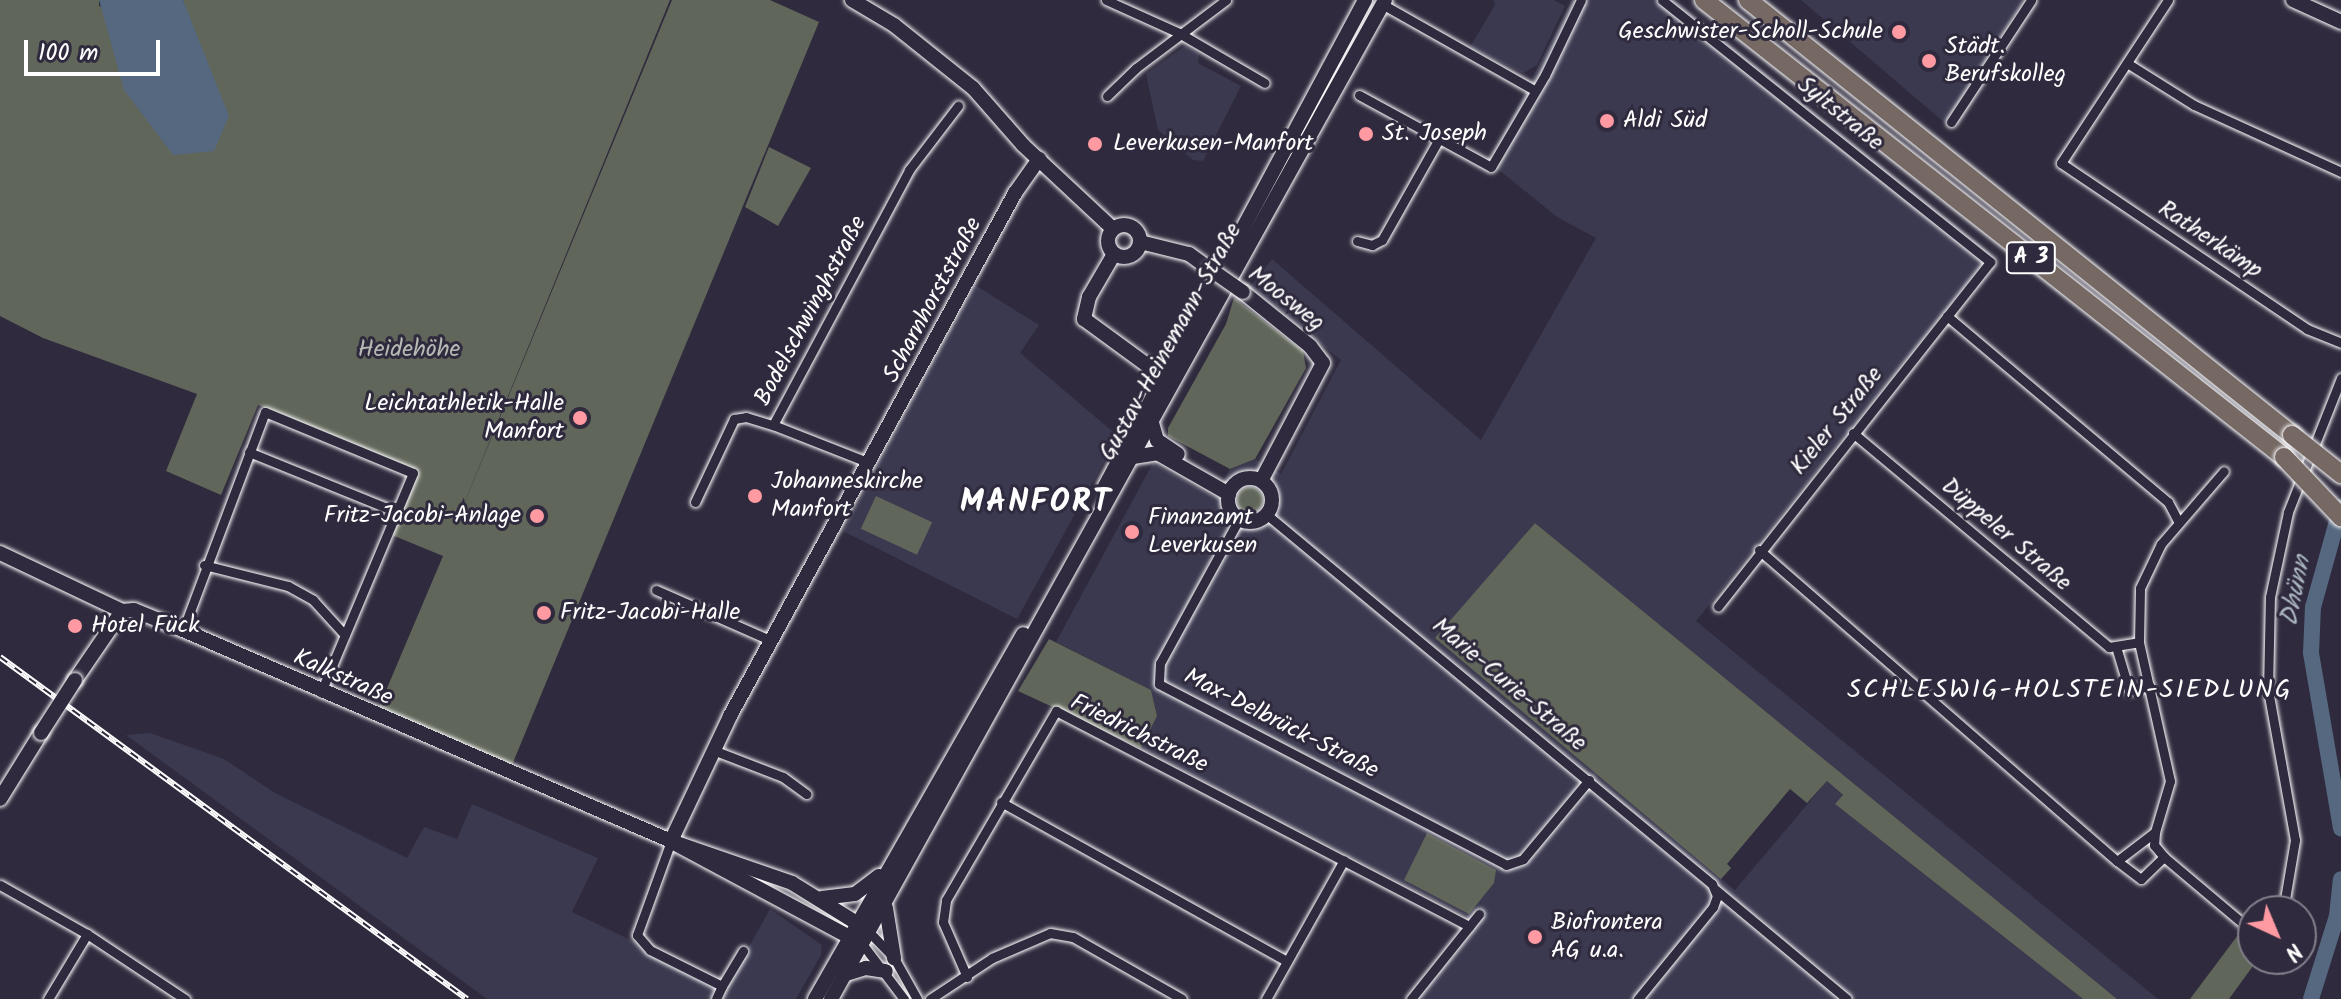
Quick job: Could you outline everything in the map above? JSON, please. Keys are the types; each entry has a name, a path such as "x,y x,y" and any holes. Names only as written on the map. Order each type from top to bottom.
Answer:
{"highway":[{"name":"A 3","path":"1704,0 2341,503"},
{"name":"A 3","path":"1748,0 2341,474"},
{"path":"2292,435 2341,466"},
{"path":"2284,457 2341,517"}],"street":[{"path":"852,0 973,88 1039,159 1113,229"},
{"path":"1106,0 1179,33 1265,83"},
{"path":"1107,96 1179,33 1226,0"},
{"name":"Gustav-Heinemann-Straße","path":"831,999 846,974 861,938 858,922 885,870 1157,391 1365,0"},
{"path":"1359,95 1491,167 1532,89 1545,75 1581,0"},
{"name":"Syltstraße","path":"1662,0 1990,262"},
{"path":"1951,122 2031,0"},
{"path":"2168,0 2127,63 2194,105 2341,172"},
{"path":"2293,0 2341,22"},
{"path":"1380,1 1532,89"},
{"name":"Gustav-Heinemann-Straße","path":"815,999 837,960 861,938 887,903 1380,1"},
{"name":"Ratherkämp","path":"2127,63 2061,163 2307,329 2341,343"},
{"name":"Bodelschwinghstraße","path":"695,502 734,419 746,417 773,425 909,170 956,104 969,115"},
{"path":"1357,241 1372,245 1382,240 1439,139"},
{"name":"Scharnhorststraße","path":"671,841 713,750 1015,193 1039,159"},
{"path":"1113,229 1131,226 1140,242 1131,256 1114,254"},
{"path":"1113,229 1108,242 1114,254"},
{"name":"Moosweg","path":"1140,242 1187,253 1243,292 1310,346 1323,363 1261,481"},
{"path":"1114,254 1089,297 1084,319 1151,368 1157,391"},
{"name":"Kieler Straße","path":"1718,606 1759,550 1990,262"},
{"path":"1947,316 2168,502 2178,521"},
{"path":"1151,368 1174,360"},
{"path":"2286,895 2295,840 2268,690 2270,597 2288,512 2341,378"},
{"path":"183,630 204,565 265,412 413,473 321,692"},
{"path":"1152,423 1162,445 1232,489"},
{"path":"773,425 870,463"},
{"name":"Düppeler Straße","path":"1853,433 2117,650"},
{"path":"249,452 397,512"},
{"path":"1133,457 1157,453 1232,489"},
{"path":"2224,471 2178,521 2140,588 2139,642 2170,781 2154,845 2237,919"},
{"path":"1247,478 1261,481 1271,496 1266,514 1251,522 1239,519 1231,511 1232,489 1247,478"},
{"name":"Marie-Curie-Straße","path":"1266,514 1589,780 1716,893 1847,999"},
{"name":"Max-Delbrück-Straße","path":"1239,519 1160,663 1159,684 1506,865 1523,859 1589,780"},
{"path":"1759,550 2117,861 2141,879 2164,857"},
{"name":"Kalkstraße","path":"0,553 122,611 134,610 183,630 671,841 861,938"},
{"path":"204,565 288,586 313,600 345,635"},
{"path":"656,590 772,641"},
{"path":"0,799 122,611"},
{"path":"2139,642 2117,650 2129,690 2150,686"},
{"name":"Friedrichstraße","path":"967,977 943,911 1001,802 1056,711 1469,926"},
{"path":"713,750 783,777 806,794"},
{"path":"1001,802 1287,961"},
{"path":"2117,861 2155,832"},
{"path":"671,841 637,935 650,950 722,986"},
{"name":"Kalkstraße","path":"671,841 757,869 822,898 858,922"},
{"path":"1266,999 1344,860"},
{"path":"822,898 855,894 885,870"},
{"path":"0,885 87,934 185,999"},
{"path":"1638,999 1716,893"},
{"path":"887,903 887,935 894,958 917,999"},
{"path":"1411,999 1479,914"},
{"path":"817,918 832,938 837,960"},
{"path":"930,999 992,958 1050,933 1073,937 1182,999"},
{"path":"48,999 87,934"},
{"path":"861,938 894,958"},
{"path":"861,938 904,999"},
{"path":"716,999 743,951"},
{"path":"846,974 866,968 886,971"}],"shaded area":[{"path":"1493,0 1554,0 1565,6 1537,65 1523,73 1470,47 1495,5"},
{"path":"1572,0 1675,0 1991,253 1696,621 2158,999 2117,999 1535,523 1436,639 1735,890 1827,781 1843,796 1836,805 2083,999 1417,999 1477,922 1141,748 1157,716 1151,690 1056,642 1153,463 1214,497 1230,469 1255,459 1281,474 1341,360 1250,287 1272,259 1481,440 1596,238 1557,217 1489,162"},
{"name":"Städt. Berufskolleg","path":"1801,0 2024,0 1945,123"},
{"path":"1185,46 1199,54 1198,63 1241,86 1203,161 1193,160 1158,130 1146,74"},
{"path":"975,285 1039,325 1020,353 1118,436 1017,619 843,531"},
{"path":"150,733 224,759 275,793 407,858 424,827 457,839 472,804 598,858 572,912 727,986 770,909 822,945 821,955 796,999 487,999 126,735"}],"green space":[{"name":"Heidehöhe","path":"0,0 99,0 99,6 195,38 183,0 670,0 448,543 672,0 770,0 819,22 512,765 379,707 443,556 392,535 417,471 258,405 221,495 166,471 197,394 43,338 0,316"},
{"path":"769,147 811,168 778,226 745,207"},
{"path":"1234,298 1303,351 1306,368 1255,459 1230,469 1168,436 1168,428 1226,324"},
{"path":"1250,487 1260,490 1263,500 1260,510 1250,513 1240,510 1237,500 1240,490"},
{"path":"876,496 932,522 917,555 861,529"},
{"path":"1535,523 2117,999 2083,999 1835,804 1843,795 1827,781 1807,803 1790,789 1727,864 1731,868 1721,879 1435,638"},
{"path":"1049,639 1151,690 1157,716 1141,748 1018,691"},
{"path":"1427,833 1496,870 1494,883 1469,914 1404,880"},
{"path":"2237,936 2237,975 2246,975 2229,999 2190,999"}],"water":[{"path":"99,0 183,0 229,116 214,151 173,155 124,90"}],"waterway":[{"name":"Dhünn","path":"2341,507 2313,607 2311,653 2341,828"},
{"name":"Dhünn","path":"2311,999 2337,916 2341,879"}],"railway":[{"path":"0,657 467,999"}],"place":[{"name":"Geschwister-Scholl-Schule","path":"1899,32"},
{"name":"Städt. Berufskolleg","path":"1929,61"},
{"name":"Aldi Süd","path":"1607,121"},
{"name":"St. Joseph","path":"1366,134"},
{"name":"Leverkusen-Manfort","path":"1095,144"},
{"name":"Leichtathletik-Halle Manfort","path":"580,418"},
{"name":"Johanneskirche Manfort","path":"755,496"},
{"name":"Fritz-Jacobi-Anlage","path":"537,516"},
{"name":"Finanzamt Leverkusen","path":"1132,532"},
{"name":"Fritz-Jacobi-Halle","path":"544,613"},
{"name":"Hotel Fück","path":"75,626"},
{"name":"Biofrontera AG u.a.","path":"1535,937"}],"district":[{"name":"MANFORT","path":"1036,503"},
{"name":"SCHLESWIG-HOLSTEIN-SIEDLUNG","path":"2070,691"}]}
